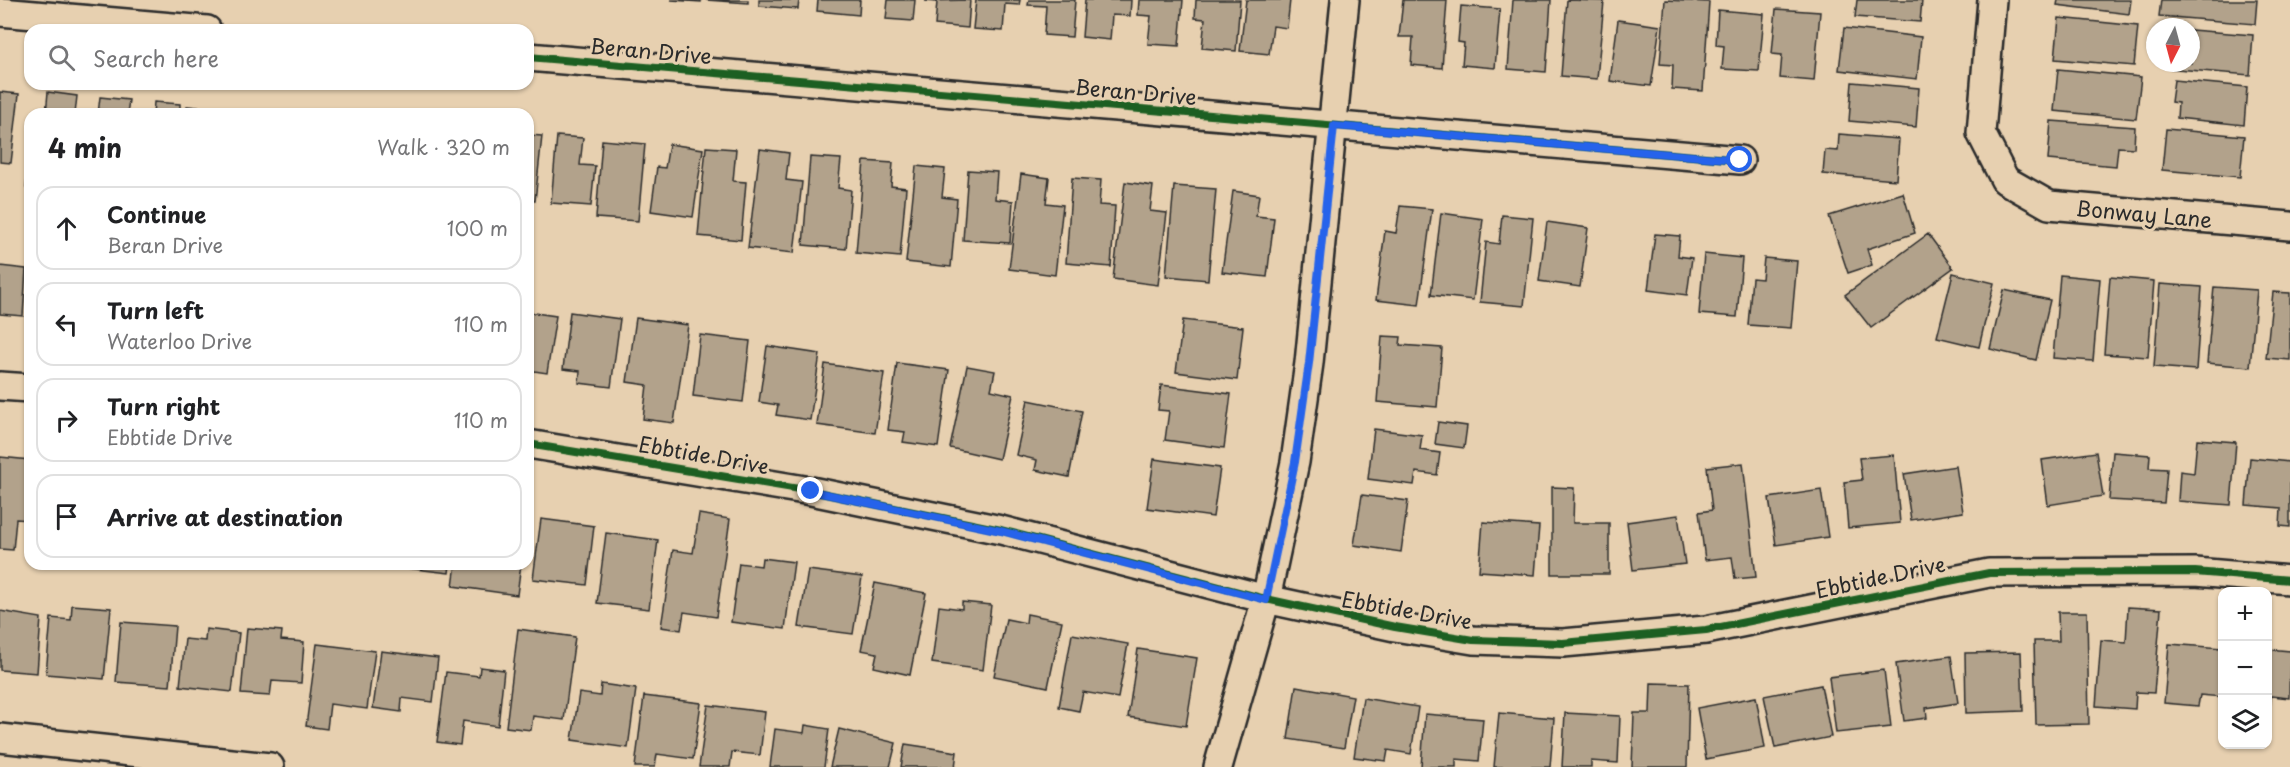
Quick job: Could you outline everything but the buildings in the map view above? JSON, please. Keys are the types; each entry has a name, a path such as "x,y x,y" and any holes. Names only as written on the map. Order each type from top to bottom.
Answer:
{"street":[{"path":"1218,767 1266,600 1295,462 1309,363 1345,0"},
{"name":"Bonway Lane","path":"1992,0 1981,133 2005,180 2049,205 2290,226"},
{"path":"0,12 138,24"},
{"name":"Beran Drive","path":"534,58 1740,160"},
{"path":"0,386 24,388"},
{"name":"Ebbtide Drive","path":"534,445 788,487 990,528 1266,600 1395,627 1473,640 1563,643 1706,630 1989,573 2195,572 2290,580"},
{"path":"0,738 270,767"}],"cycle path":[{"path":"534,58 1740,160"},
{"path":"534,445 811,491 1001,530 1266,599 1395,627 1473,640 1563,643 1706,630 1989,573 2195,572 2290,580"}],"route":[{"path":"811,491 1001,531 1266,600 1295,462 1309,363 1334,126 1740,160"}]}
